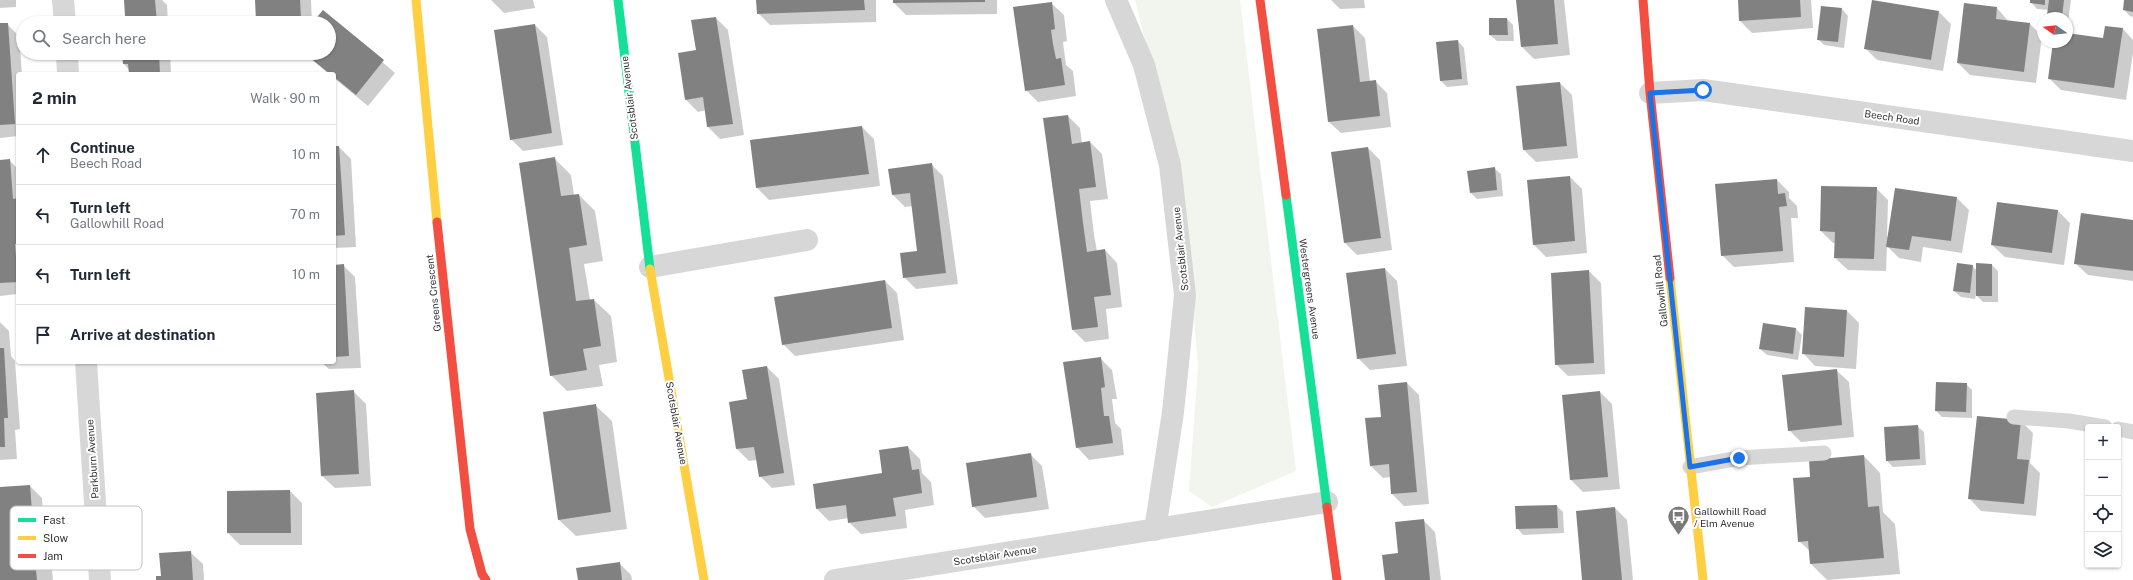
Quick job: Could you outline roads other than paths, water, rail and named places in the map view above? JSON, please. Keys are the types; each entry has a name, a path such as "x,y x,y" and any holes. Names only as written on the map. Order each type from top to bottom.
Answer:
{"street":[{"path":"63,0 64,16"},
{"name":"Greens Crescent","path":"416,0 424,99 470,529 482,574 486,580"},
{"name":"Scotsblair Avenue","path":"618,0 650,267 704,580"},
{"name":"Scotsblair Avenue","path":"1116,0 1144,65 1170,165 1185,295 1173,412 1155,530"},
{"name":"Westergreens Avenue","path":"1260,0 1337,580"},
{"name":"Gallowhill Road","path":"1643,0 1650,93 1703,580"},
{"path":"67,60 68,72"},
{"name":"Beech Road","path":"1650,93 1703,90 2133,151"},
{"path":"650,267 807,240"},
{"name":"Parkburn Avenue","path":"86,364 95,506"},
{"name":"Scotsblair Avenue","path":"835,580 861,578 1327,502"},
{"name":"Parkburn Avenue","path":"99,570 100,580"}],"lane":[{"path":"2014,417 2069,421 2087,424"},
{"path":"2121,430 2133,432"},
{"path":"1690,467 1739,458 1824,453"}],"place":[{"name":"Gallowhill Road / Elm Avenue","path":"1678,536"}]}
